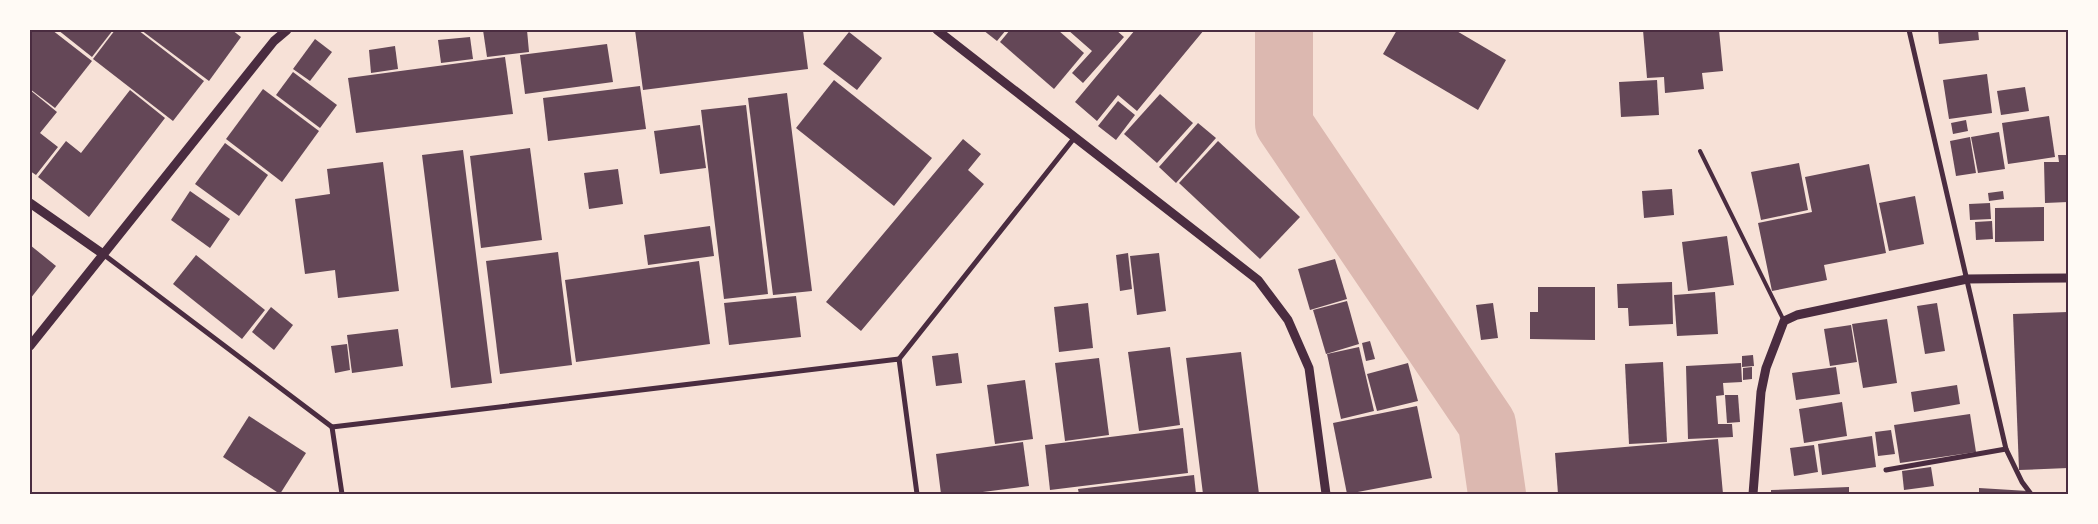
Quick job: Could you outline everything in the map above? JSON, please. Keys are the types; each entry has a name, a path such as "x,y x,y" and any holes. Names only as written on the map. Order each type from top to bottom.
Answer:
{"street":[{"path":"30,346 274,41 287,30"},
{"path":"937,30 1258,280 1288,320 1309,368 1326,494"},
{"path":"1909,30 2006,449 2022,482 2032,494"},
{"path":"30,202 103,254 332,427 900,359 1075,137"},
{"path":"1753,494 1761,392 1766,368 1784,321 1796,315 1967,279 2068,278"},
{"path":"900,359 917,494"},
{"path":"332,427 342,494"},
{"path":"1886,470 2006,449"}],"lane":[{"path":"1700,151 1784,321"}],"building":[{"path":"30,30 52,30 92,61 55,108 30,89"},
{"path":"58,30 113,30 92,57"},
{"path":"115,30 138,30 204,81 173,121 93,59"},
{"path":"141,30 232,30 241,37 209,81"},
{"path":"483,30 527,30 529,52 487,57"},
{"path":"635,30 803,30 808,69 643,90"},
{"path":"983,30 1006,30 997,41"},
{"path":"1010,30 1058,30 1084,53 1054,89 1000,42"},
{"path":"1068,30 1116,30 1124,37 1083,83 1072,73 1092,51"},
{"path":"1135,30 1204,30 1137,111 1118,95 1097,121 1075,102"},
{"path":"1397,30 1455,30 1506,60 1478,110 1383,54"},
{"path":"1643,30 1719,30 1723,71 1702,73 1704,89 1665,93 1664,77 1647,78"},
{"path":"1938,30 1978,30 1979,40 1939,44"},
{"path":"849,32 882,58 857,90 823,64"},
{"path":"470,37 473,59 441,63 438,40"},
{"path":"315,39 332,52 310,81 293,69"},
{"path":"607,44 613,82 525,94 520,55"},
{"path":"395,46 398,69 371,73 369,50"},
{"path":"505,57 513,114 356,133 348,78"},
{"path":"293,72 337,105 320,128 276,95"},
{"path":"1987,74 1992,113 1949,119 1943,80"},
{"path":"834,80 932,158 894,206 796,128"},
{"path":"1657,80 1659,115 1621,117 1619,82"},
{"path":"640,86 646,129 548,141 543,98"},
{"path":"2025,87 2029,111 2001,115 1997,91"},
{"path":"263,89 319,131 282,182 226,139"},
{"path":"30,90 57,112 40,133 58,147 36,175 30,171"},
{"path":"130,90 165,118 89,217 38,177 66,141 81,153"},
{"path":"787,93 812,291 773,295 748,98"},
{"path":"1160,94 1193,123 1157,163 1124,134"},
{"path":"1118,101 1135,115 1116,140 1098,126"},
{"path":"746,105 768,294 724,299 701,110"},
{"path":"2049,116 2055,157 2008,164 2002,123"},
{"path":"1966,120 1968,131 1953,134 1951,123"},
{"path":"1198,123 1216,138 1176,183 1159,167"},
{"path":"700,125 706,168 660,174 654,131"},
{"path":"1999,132 2005,169 1978,173 1971,137"},
{"path":"1970,137 1976,173 1956,176 1950,141"},
{"path":"963,139 981,154 968,170 984,184 861,331 826,302"},
{"path":"1218,141 1300,217 1260,259 1179,183"},
{"path":"225,143 268,175 239,216 195,184"},
{"path":"530,148 542,240 481,248 470,156"},
{"path":"463,150 492,383 451,388 422,155"},
{"path":"2058,155 2068,155 2068,202 2045,203 2044,162 2059,162"},
{"path":"383,162 399,291 338,298 335,270 305,274 295,199 330,194 327,169"},
{"path":"1799,163 1808,210 1761,220 1751,172"},
{"path":"1869,164 1886,253 1824,265 1827,280 1772,291 1758,223 1812,212 1805,177"},
{"path":"618,169 623,204 589,209 584,173"},
{"path":"1672,189 1674,215 1644,218 1642,191"},
{"path":"190,191 230,219 210,248 171,220"},
{"path":"2003,191 2004,199 1989,201 1988,193"},
{"path":"1915,196 1924,244 1889,251 1879,203"},
{"path":"1990,203 1991,219 1970,220 1969,204"},
{"path":"2044,207 2044,241 1995,242 1995,208"},
{"path":"1992,221 1993,239 1976,240 1975,222"},
{"path":"710,226 714,256 648,265 644,235"},
{"path":"1727,236 1734,285 1688,291 1682,242"},
{"path":"30,245 56,266 30,299"},
{"path":"558,252 572,365 500,374 486,261"},
{"path":"1128,253 1132,289 1120,291 1116,255"},
{"path":"1159,253 1166,311 1137,315 1130,256"},
{"path":"196,255 265,310 242,339 173,284"},
{"path":"1335,259 1347,299 1310,310 1298,269"},
{"path":"699,261 710,344 576,362 565,280"},
{"path":"1672,282 1673,324 1629,326 1628,308 1618,308 1617,284"},
{"path":"1538,287 1595,287 1595,340 1530,339 1530,312 1538,312"},
{"path":"1715,292 1718,334 1677,336 1674,295"},
{"path":"796,296 801,337 729,345 724,303"},
{"path":"1347,301 1359,344 1326,354 1313,310"},
{"path":"1088,303 1093,348 1059,352 1054,307"},
{"path":"1493,303 1498,338 1481,340 1476,305"},
{"path":"1937,303 1945,351 1925,354 1917,306"},
{"path":"271,307 293,325 274,350 252,332"},
{"path":"2068,312 2068,468 2019,470 2013,314"},
{"path":"1887,319 1897,383 1863,388 1852,324"},
{"path":"1851,325 1857,362 1830,366 1824,329"},
{"path":"398,329 403,366 352,373 347,335"},
{"path":"1370,341 1375,359 1366,361 1362,343"},
{"path":"347,344 350,370 335,373 331,346"},
{"path":"1170,347 1180,425 1139,431 1128,352"},
{"path":"1359,347 1374,411 1341,419 1327,354"},
{"path":"1241,352 1259,494 1203,494 1186,358"},
{"path":"958,353 962,383 936,386 932,356"},
{"path":"1753,355 1754,366 1742,367 1742,356"},
{"path":"1099,358 1109,435 1065,441 1055,363"},
{"path":"1663,362 1667,442 1629,444 1625,364"},
{"path":"1408,363 1418,401 1377,411 1367,374"},
{"path":"1741,363 1742,382 1723,383 1724,395 1716,396 1718,424 1732,424 1733,437 1688,439 1686,366"},
{"path":"1752,367 1752,379 1743,380 1743,368"},
{"path":"1836,367 1840,394 1796,400 1792,373"},
{"path":"1025,380 1033,439 995,444 987,385"},
{"path":"1957,385 1960,404 1914,412 1911,392"},
{"path":"1725,395 1738,395 1740,422 1727,423"},
{"path":"1842,402 1847,436 1804,443 1799,409"},
{"path":"1417,406 1432,478 1347,494 1333,423"},
{"path":"1970,414 1976,452 1900,463 1894,425"},
{"path":"249,416 306,453 280,494 223,457"},
{"path":"1183,428 1188,473 1050,490 1045,445"},
{"path":"1891,430 1895,454 1878,456 1875,432"},
{"path":"1872,436 1876,467 1822,475 1818,444"},
{"path":"1718,439 1723,494 1558,494 1555,453"},
{"path":"1023,442 1029,486 967,494 941,494 936,454"},
{"path":"1814,445 1818,472 1794,476 1790,448"},
{"path":"1931,467 1934,486 1904,490 1902,471"},
{"path":"1194,475 1196,494 1079,494 1078,489"},
{"path":"1849,487 1849,494 1771,494 1771,490"},
{"path":"1979,488 2028,491 2028,494 1979,494"}],"waterway":[{"path":"1284,30 1284,124 1487,424 1497,494"}]}
